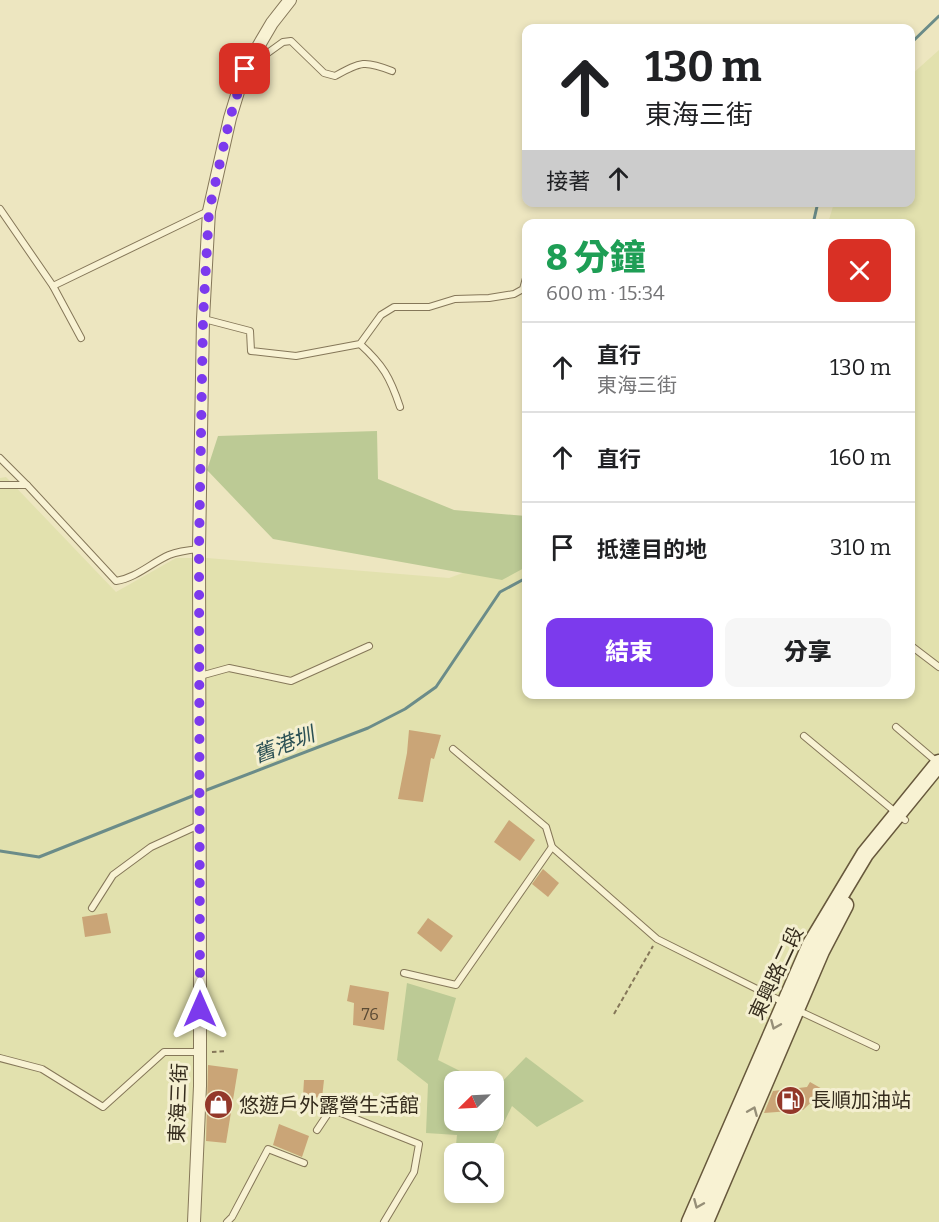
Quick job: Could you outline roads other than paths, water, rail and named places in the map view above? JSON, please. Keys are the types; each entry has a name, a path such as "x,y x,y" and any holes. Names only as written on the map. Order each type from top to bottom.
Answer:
{"main road":[{"name":"東興路二段","path":"705,1222 735,1136 791,1006 852,892 939,763"},
{"name":"東興路二段","path":"901,817 939,780"},
{"name":"東興路二段","path":"690,1222 735,1136"}],"street":[{"path":"199,676 203,319 209,211 230,118 245,69 272,23 290,0"},
{"name":"東海三街","path":"194,1222 200,1052 199,676"}],"lane":[{"path":"245,69 283,42 291,41 324,73 335,76 357,64 373,64 392,71"},
{"path":"0,209 53,286 81,338"},
{"path":"53,286 209,211"},
{"path":"203,319 250,331 251,351 296,356 360,344 381,315 394,307 429,307 455,299 489,298 514,294 522,290"},
{"path":"360,344 381,363 400,407"},
{"path":"0,458 116,581 126,580 168,555 179,551 199,549"},
{"path":"0,485 27,485"},
{"path":"199,676 229,668 291,681 369,646"},
{"path":"915,649 939,667"},
{"path":"896,727 939,763"},
{"path":"804,736 901,817"},
{"path":"453,749 546,827 552,846 657,939 876,1047"},
{"path":"92,908 113,875 152,847 200,825"},
{"path":"404,973 456,985 552,846"},
{"path":"0,1058 42,1069 103,1107 165,1052 200,1052"},
{"path":"317,1130 331,1109 419,1144 414,1172 384,1222"},
{"path":"227,1222 232,1218 268,1149 304,1163"}],"waterway":[{"name":"舊港圳","path":"915,39 939,16"},
{"name":"舊港圳","path":"814,219 817,207"},
{"name":"舊港圳","path":"204,791 368,728 405,709 436,687 500,592 522,580"},
{"name":"舊港圳","path":"0,851 39,857 195,795"}],"place":[{"name":"長順加油站","path":"790,1100"},
{"name":"悠遊戶外露營生活館","path":"218,1105"}]}
